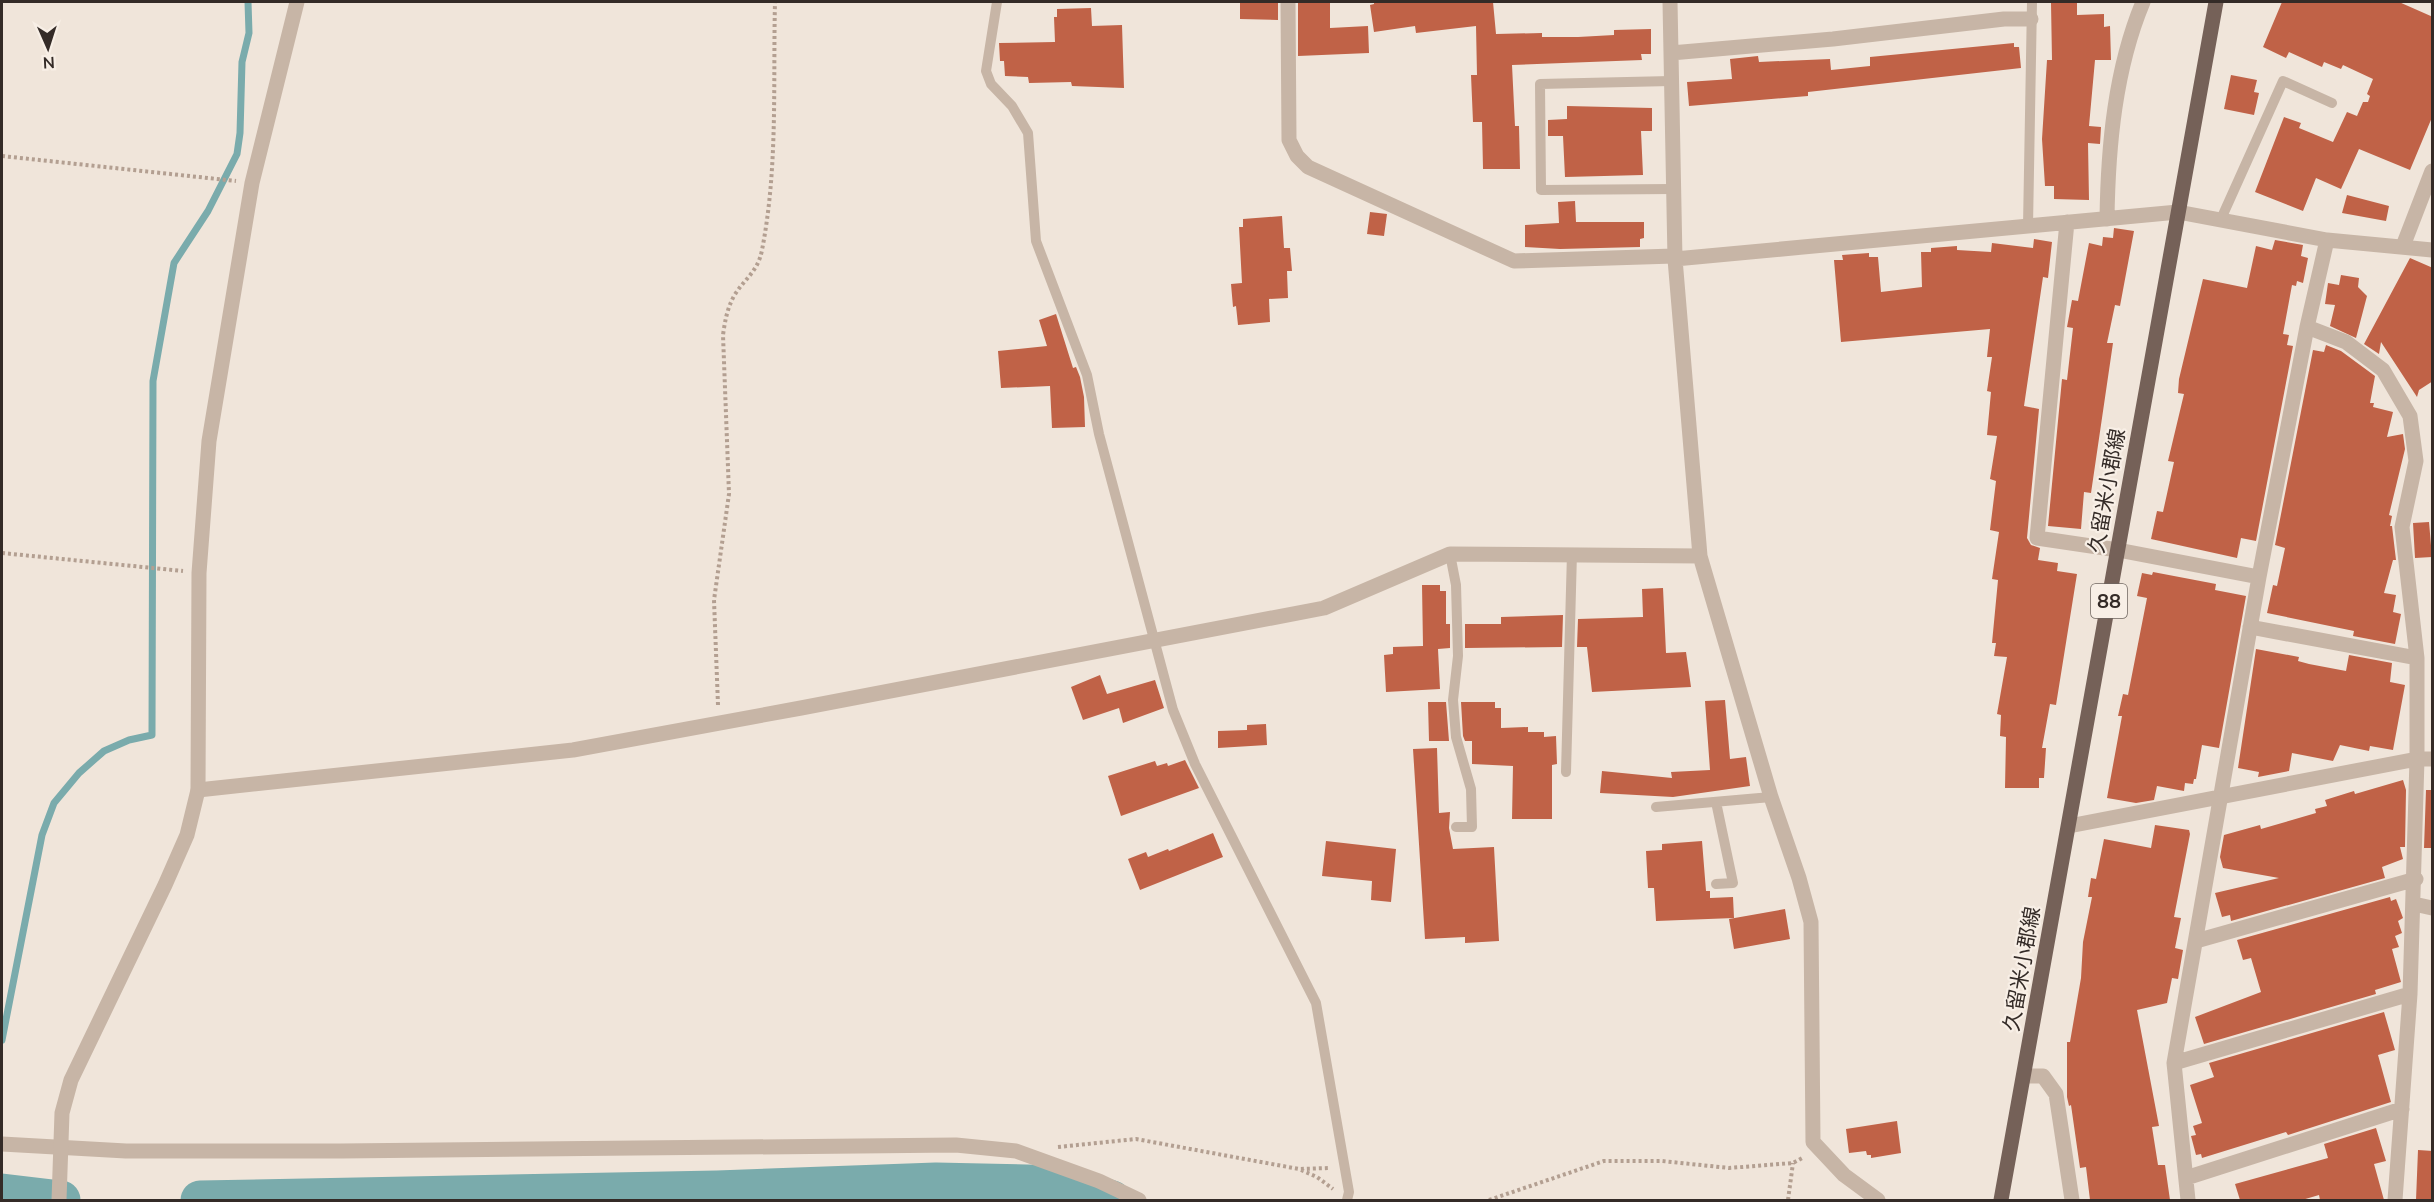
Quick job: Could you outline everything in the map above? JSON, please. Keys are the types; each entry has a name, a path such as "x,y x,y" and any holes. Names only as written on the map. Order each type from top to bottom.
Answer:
{"main road":[{"name":"久留米小郡線","path":"2001,1200 2216,2"}],"street":[{"path":"59,1200 62,1113 71,1080 187,835 198,790 200,573 209,441 252,183 297,2"},
{"path":"1288,2 1289,140 1297,156 1308,167 1514,261 1675,257 2178,212 2327,240 2433,250"},
{"path":"1670,2 1675,257 1700,556 1771,797 1799,878 1811,922 1813,1142 1844,1175 1878,1200"},
{"path":"2107,219 2108,167 2125,50 2143,2"},
{"path":"1671,52 1833,39 2004,19 2031,19"},
{"path":"2403,246 2433,171"},
{"path":"2067,222 2037,538 2118,550 2259,577"},
{"path":"2188,1200 2174,1063 2259,577 2307,327 2327,240"},
{"path":"2307,327 2346,342 2384,370 2410,416 2416,461 2402,527 2417,658 2425,759 2395,1200"},
{"path":"198,790 573,750 1156,641 1324,608 1450,554 1572,553 1700,556"},
{"path":"2250,627 2417,658"},
{"path":"2069,826 2425,759"},
{"path":"2196,941 2416,879"},
{"path":"2415,904 2433,908"},
{"path":"2174,1063 2410,994"},
{"path":"2024,1076 2043,1076 2056,1094 2072,1200"},
{"path":"2186,1178 2402,1109"},
{"path":"2,1144 59,1151 341,1151 956,1145 1016,1151 1099,1180 1139,1200"}],"lane":[{"path":"997,2 986,71 991,84 1012,106 1028,133 1036,241 1087,375 1099,434 1173,710 1196,764 1316,1003 1349,1192 1347,1200"},
{"path":"2028,226 2032,2"},
{"path":"1671,81 1540,84 1540,166 1541,190 1672,189"},
{"path":"2221,219 2283,81 2332,103"},
{"path":"1566,772 1572,553"},
{"path":"1450,554 1456,585 1458,656 1453,700 1456,737 1471,789 1472,827 1456,827"},
{"path":"1656,807 1771,797"},
{"path":"1716,802 1733,883 1716,884"}],"path":[{"path":"719,723 714,600 729,494 723,335 726,315 735,294 753,274 762,252 774,147 775,2"},
{"path":"2,156 252,183"},
{"path":"2,554 200,573"},
{"path":"1048,1148 1136,1139 1299,1169 1345,1167"},
{"path":"1489,1200 1604,1161 1641,1160 1729,1168 1793,1163 1818,1149"},
{"path":"1788,1200 1793,1163"},
{"path":"1299,1169 1317,1177 1347,1200"}],"building":[{"path":"1240,2 1278,2 1278,20 1240,19"},
{"path":"1298,2 1330,2 1330,28 1368,26 1369,53 1298,56"},
{"path":"1374,2 1493,2 1496,34 1542,33 1542,37 1578,37 1614,35 1614,30 1651,29 1651,54 1641,54 1642,60 1512,65 1515,126 1519,126 1520,169 1483,169 1482,122 1473,122 1471,75 1477,75 1476,26 1416,33 1415,26 1374,32 1370,5"},
{"path":"2282,2 2399,2 2433,17 2433,115 2410,170 2359,149 2341,189 2316,178 2303,211 2255,192 2284,117 2301,123 2299,128 2333,142 2347,112 2357,116 2363,102 2368,102 2370,96 2367,94 2373,79 2343,65 2341,69 2324,62 2322,67 2289,52 2286,58 2263,47"},
{"path":"2051,3 2077,3 2077,15 2104,14 2104,27 2110,26 2111,60 2095,60 2089,126 2101,127 2100,144 2088,143 2089,200 2054,199 2054,186 2045,186 2042,139 2047,60 2052,60"},
{"path":"1091,8 1092,26 1122,25 1124,88 1072,86 1071,82 1029,83 1028,77 1005,76 1004,61 1000,61 999,43 1055,42 1054,17 1057,17 1057,9"},
{"path":"2014,43 2014,47 2019,47 2021,68 1808,92 1808,96 1689,106 1687,82 1732,79 1730,59 1758,56 1759,62 1830,59 1831,70 1870,66 1870,57"},
{"path":"2231,75 2257,80 2254,92 2259,93 2254,115 2224,109"},
{"path":"1567,106 1652,108 1652,131 1641,131 1643,175 1565,177 1563,136 1548,136 1548,120 1567,119"},
{"path":"2347,195 2389,206 2386,221 2342,213"},
{"path":"1575,201 1576,222 1644,222 1644,238 1640,239 1640,247 1560,249 1525,247 1525,225 1559,223 1558,202"},
{"path":"1370,212 1387,214 1384,236 1367,234"},
{"path":"1282,216 1284,248 1290,248 1292,271 1287,271 1288,298 1269,299 1270,322 1238,325 1236,306 1233,307 1231,284 1242,283 1239,227 1243,227 1243,219"},
{"path":"2114,228 2134,231 2120,306 2115,305 2107,343 2113,343 2091,493 2084,492 2081,529 2048,526 2062,379 2067,380 2073,328 2067,327 2072,300 2078,301 2089,243 2102,246 2103,237 2113,238"},
{"path":"2034,239 2052,242 2048,278 2043,277 2024,406 2039,409 2027,538 2031,545 2040,548 2038,560 2058,563 2057,571 2077,574 2056,705 2050,704 2042,748 2046,748 2044,778 2039,778 2039,788 2005,788 2006,737 2000,736 2001,715 1997,714 2007,657 1994,656 1996,643 1992,643 1998,580 1992,579 1999,532 1990,530 1996,481 1990,479 1997,436 1987,435 1991,392 1987,391 1992,357 1987,357 1990,329 1841,342 1834,260 1843,260 1842,255 1869,253 1869,257 1878,257 1881,292 1922,287 1921,252 1931,252 1931,248 1957,246 1957,250 1991,252 1992,243 2033,248"},
{"path":"2275,240 2303,245 2301,256 2308,258 2303,283 2297,281 2296,286 2292,285 2283,334 2289,335 2287,345 2293,346 2256,541 2241,538 2237,558 2151,539 2157,511 2163,512 2174,462 2168,461 2184,394 2178,393 2179,379 2203,279 2247,288 2256,246 2272,250"},
{"path":"2410,258 2433,268 2433,381 2419,390 2417,397 2381,342 2379,354 2364,344"},
{"path":"2341,275 2359,278 2358,287 2367,296 2356,338 2330,326 2335,305 2325,304 2328,283 2339,285"},
{"path":"1056,314 1073,368 1076,367 1080,377 1084,397 1085,427 1052,428 1050,386 1001,388 998,351 1047,346 1039,320"},
{"path":"2326,345 2341,351 2375,376 2370,403 2374,403 2373,407 2393,412 2387,437 2403,434 2405,449 2389,515 2392,516 2390,526 2392,526 2396,560 2393,560 2384,593 2396,595 2393,612 2401,614 2395,644 2353,636 2354,631 2267,613 2273,585 2277,586 2285,548 2275,545 2313,350 2324,352"},
{"path":"2429,522 2432,557 2415,558 2413,523"},
{"path":"2153,572 2216,584 2215,590 2246,596 2219,748 2202,745 2196,779 2193,784 2185,783 2184,791 2157,786 2154,800 2136,803 2107,798 2122,716 2118,716 2123,694 2128,695 2147,598 2137,596 2142,573 2152,575"},
{"path":"1422,585 1440,585 1440,591 1446,591 1446,624 1450,624 1450,648 1438,649 1440,689 1386,692 1384,655 1393,654 1393,647 1423,646"},
{"path":"1663,588 1666,653 1686,652 1691,687 1592,692 1587,647 1577,647 1578,619 1643,617 1642,589"},
{"path":"1563,615 1562,647 1465,648 1465,624 1501,624 1501,617"},
{"path":"2256,649 2299,657 2298,661 2346,671 2349,655 2392,663 2390,682 2405,685 2393,750 2370,746 2369,751 2340,745 2333,761 2292,753 2289,771 2258,777 2259,772 2238,768"},
{"path":"1100,675 1107,694 1155,680 1164,708 1123,723 1119,708 1083,720 1071,687"},
{"path":"1725,700 1730,759 1746,757 1750,786 1673,797 1600,793 1602,771 1672,778 1671,772 1710,770 1705,701"},
{"path":"1428,702 1446,702 1449,741 1429,741"},
{"path":"1461,702 1495,702 1495,708 1501,708 1501,728 1528,727 1528,732 1544,732 1544,737 1556,736 1557,764 1552,765 1552,819 1512,819 1513,766 1472,764 1472,741 1465,741 1463,736"},
{"path":"1266,724 1267,745 1218,748 1218,731 1247,730 1247,725"},
{"path":"1437,748 1439,813 1450,812 1449,828 1453,849 1494,847 1499,941 1465,943 1465,937 1425,939 1413,749"},
{"path":"1185,760 1199,788 1121,816 1108,776 1155,761 1157,766 1167,763 1168,766"},
{"path":"2403,780 2406,790 2405,847 2400,847 2403,859 2382,867 2385,878 2231,921 2230,915 2222,917 2215,893 2279,878 2223,868 2220,857 2224,835 2260,825 2261,829 2316,813 2315,809 2327,806 2325,800"},
{"path":"2426,790 2433,790 2433,848 2424,848"},
{"path":"2155,825 2189,830 2190,834 2174,917 2181,918 2175,948 2183,950 2178,979 2172,978 2167,1003 2137,1010 2159,1126 2152,1127 2158,1165 2165,1165 2170,1200 2090,1200 2086,1167 2080,1168 2071,1105 2069,1106 2067,1097 2067,1042 2070,1042 2081,978 2083,942 2092,897 2088,897 2091,878 2096,879 2104,839 2151,848"},
{"path":"1213,833 1223,857 1140,890 1128,859 1146,852 1148,857 1168,849 1169,851"},
{"path":"1326,841 1396,849 1391,902 1371,900 1372,881 1322,876"},
{"path":"1702,841 1706,891 1710,891 1710,898 1733,897 1734,918 1656,921 1654,888 1648,888 1646,851 1662,850 1662,844"},
{"path":"2390,897 2391,901 2396,899 2403,918 2398,921 2402,933 2395,936 2399,947 2392,949 2401,982 2375,990 2376,994 2204,1044 2195,1017 2261,992 2251,958 2243,960 2237,940"},
{"path":"1785,909 1790,939 1734,949 1729,919"},
{"path":"2384,1012 2395,1050 2378,1055 2391,1102 2288,1135 2286,1132 2202,1158 2201,1154 2196,1155 2191,1136 2196,1135 2193,1126 2202,1123 2190,1085 2214,1077 2209,1063"},
{"path":"1897,1121 1901,1153 1871,1158 1866,1151 1849,1153 1846,1129"},
{"path":"2376,1128 2386,1161 2374,1164 2384,1200 2320,1200 2319,1195 2302,1200 2240,1200 2235,1184 2328,1158 2324,1144"},
{"path":"2418,1150 2433,1151 2433,1200 2416,1200"}],"waterway":[{"path":"2,1040 42,835 54,803 79,773 104,751 129,740 152,735 153,381 174,263 208,211 237,154 240,133 242,62 249,33 248,2"},
{"path":"200,1200 717,1190 936,1182 1067,1185 1112,1200"},
{"path":"2,1193 61,1200"}]}
